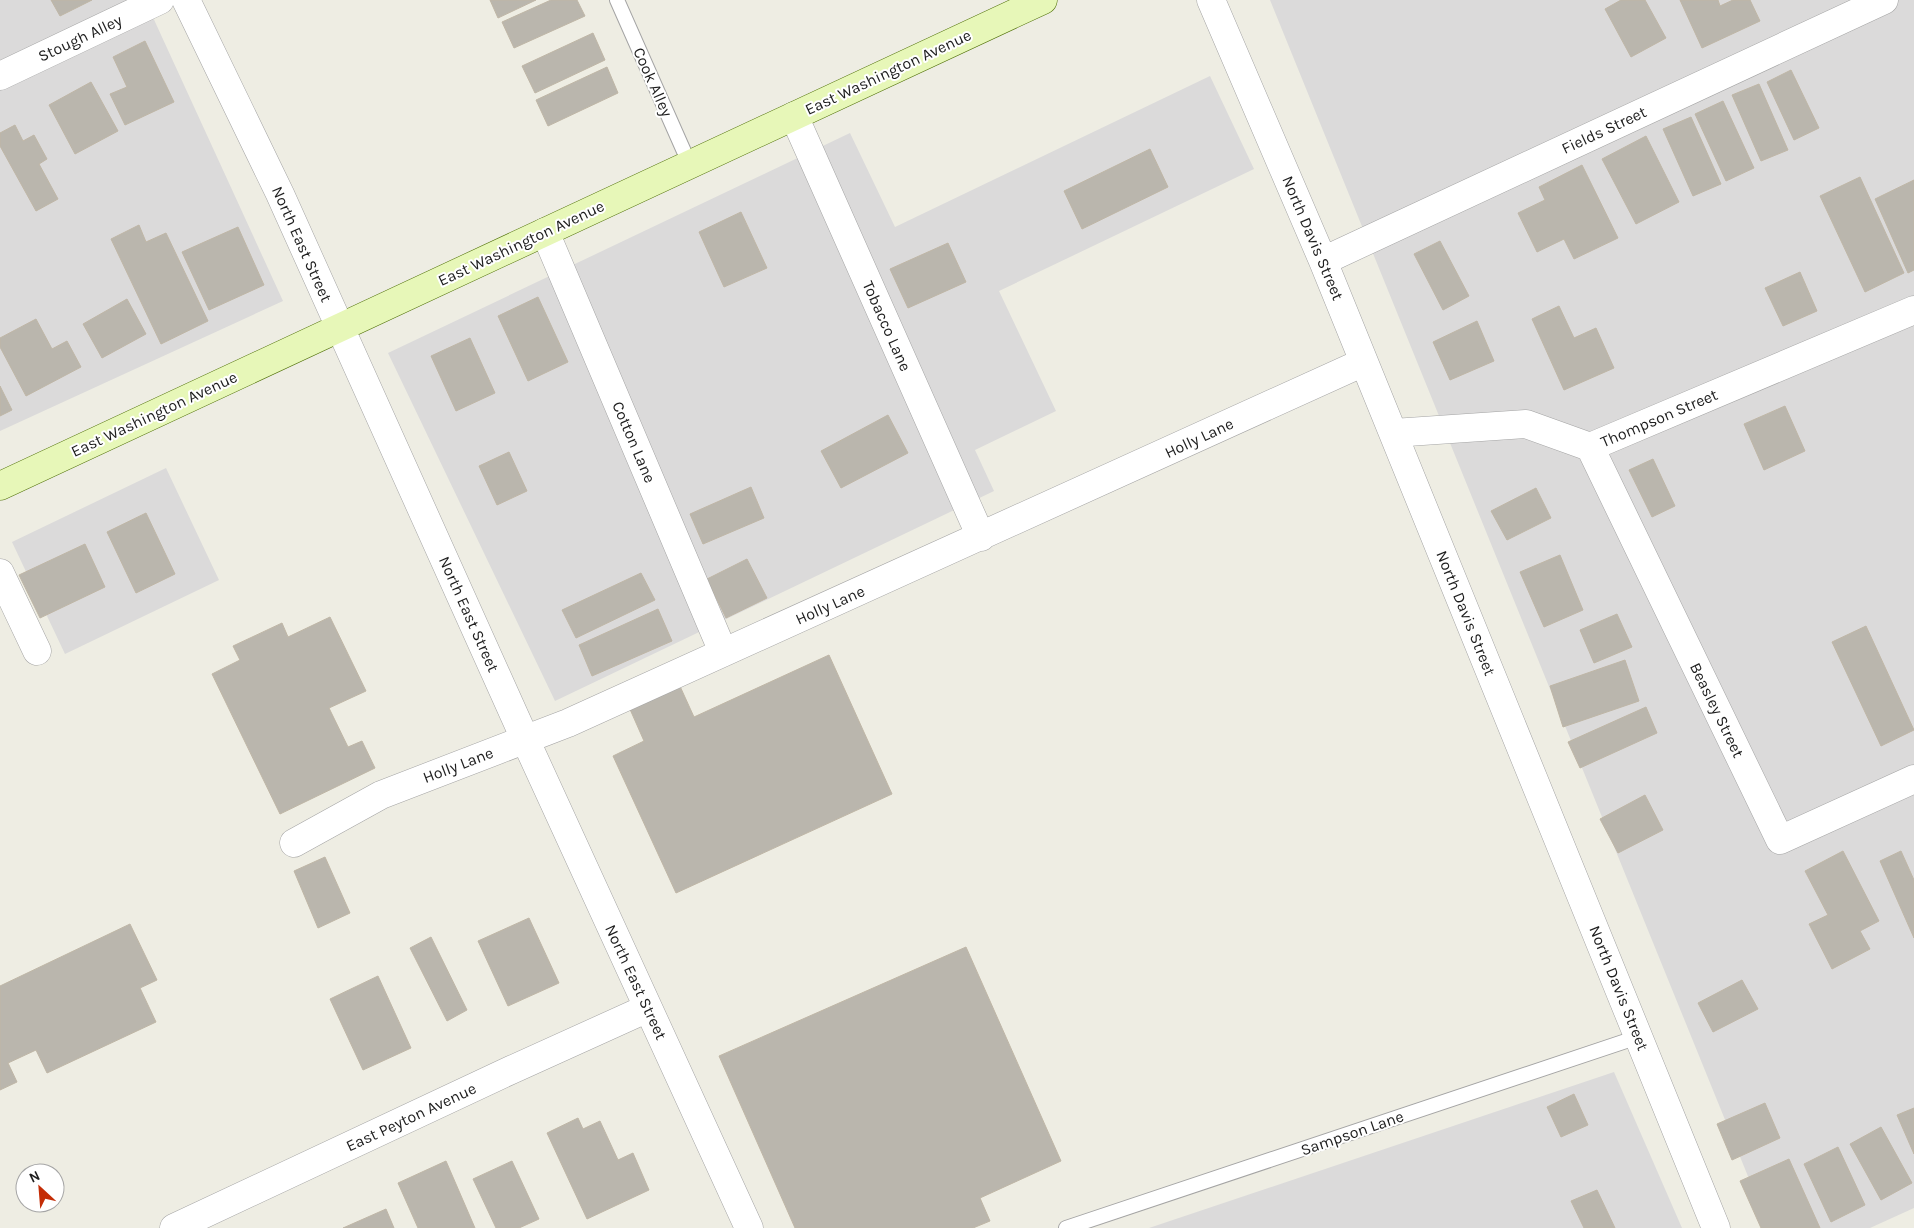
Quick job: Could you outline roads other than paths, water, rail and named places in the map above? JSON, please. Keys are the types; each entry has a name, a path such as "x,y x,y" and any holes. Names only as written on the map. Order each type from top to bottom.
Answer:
{"street":[{"name":"Stough Alley","path":"0,76 160,0"},
{"name":"North East Street","path":"186,0 280,194 525,739 749,1228"},
{"name":"East Washington Avenue","path":"0,486 1043,0"},
{"name":"North Davis Street","path":"1211,0 1323,261 1716,1228"},
{"name":"Fields Street","path":"1323,261 1877,1"},
{"name":"Tobacco Lane","path":"794,116 981,537"},
{"name":"Cotton Lane","path":"545,232 723,652"},
{"name":"Thompson Street","path":"1393,433 1526,424 1590,447 1914,310"},
{"name":"Holly Lane","path":"294,843 381,795 568,723 1364,362"},
{"name":"Beasley Street","path":"1590,447 1780,840 1914,779"},
{"path":"0,573 37,651"},
{"name":"East Peyton Avenue","path":"174,1228 648,1008"}],"lane":[{"name":"Cook Alley","path":"616,0 690,165"},
{"name":"Sampson Lane","path":"1066,1228 1638,1037"}]}
